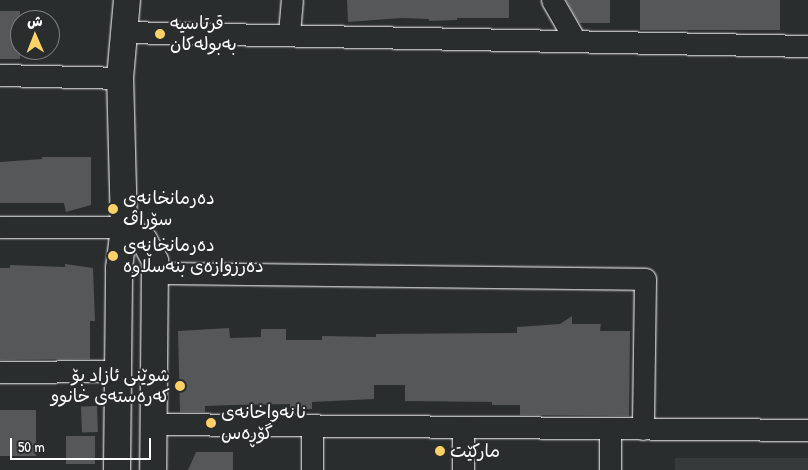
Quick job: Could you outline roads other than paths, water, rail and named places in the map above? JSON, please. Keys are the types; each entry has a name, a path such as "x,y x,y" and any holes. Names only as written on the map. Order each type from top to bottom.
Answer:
{"street":[{"path":"117,470 119,268 124,227 120,78 127,0"},
{"path":"289,33 292,0"},
{"path":"552,0 574,40"},
{"path":"123,32 289,33 808,46"},
{"path":"0,75 120,78"},
{"path":"0,227 124,227 144,240 155,261 153,470"},
{"path":"155,273 645,279 644,428"},
{"path":"0,372 118,371"},
{"path":"153,424 808,430"},
{"path":"312,425 312,470"},
{"path":"463,427 463,470"},
{"path":"610,428 610,470"}],"place":[{"name":"قرتاسیە بەبولەکان","path":"160,34"},
{"name":"دەرمانخانەی سۆراڤ","path":"113,209"},
{"name":"دەرمانخانەی دەرزوازەی بنەسڵاوە","path":"113,256"},
{"name":"شوێنی ئازاد بۆ كەرەستەی خانوو","path":"180,386"},
{"name":"نانەواخانەی گۆڕەس","path":"211,423"},
{"name":"ماركێت","path":"440,451"}]}
